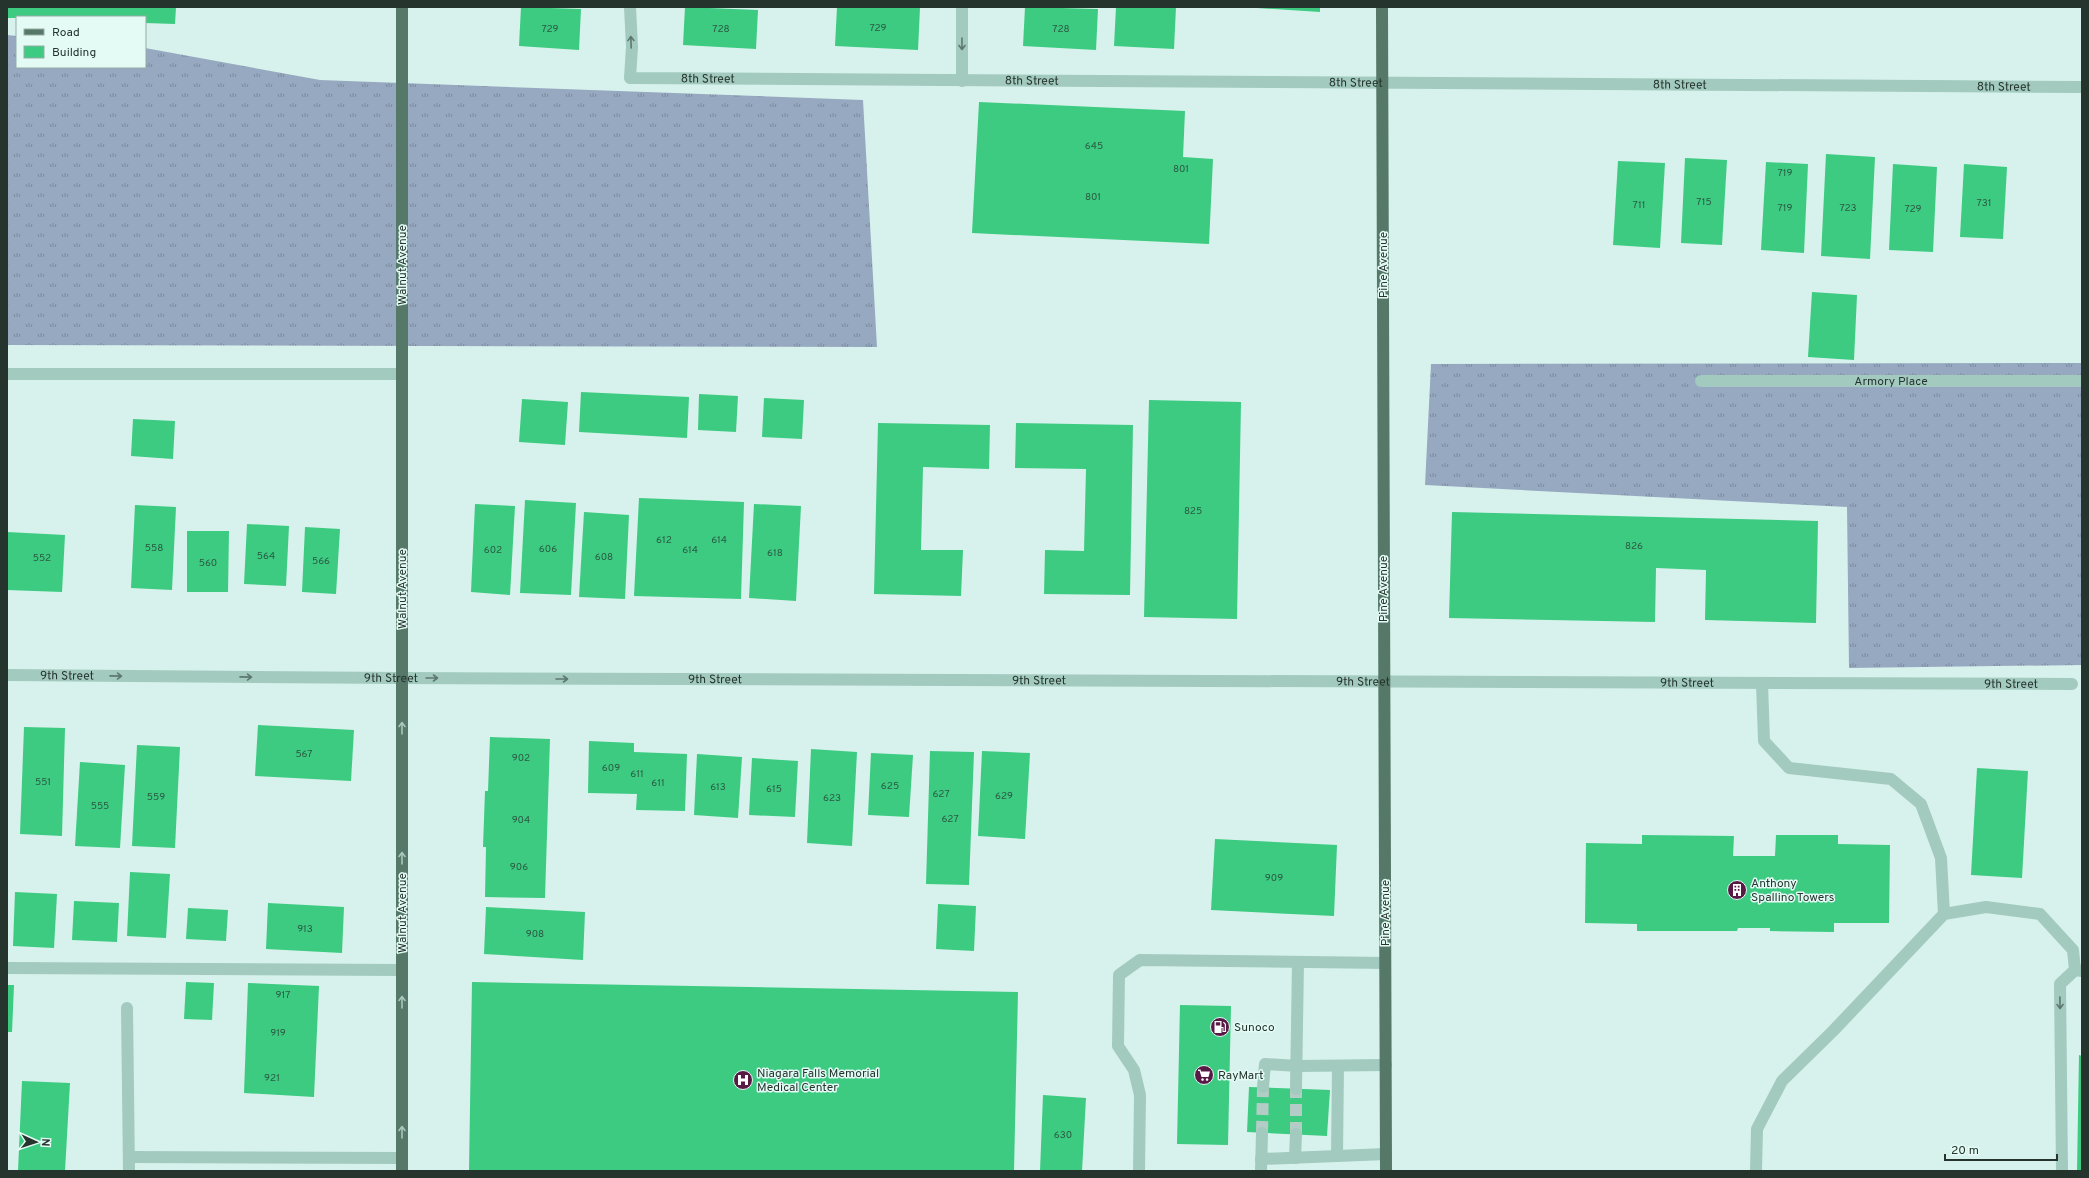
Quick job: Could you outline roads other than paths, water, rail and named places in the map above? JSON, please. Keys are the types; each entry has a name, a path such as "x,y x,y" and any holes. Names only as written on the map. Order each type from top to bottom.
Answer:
{"main road":[{"name":"Walnut Avenue","path":"402,7 402,1171"},
{"name":"Pine Avenue","path":"1382,7 1383,682 1386,1171"}],"street":[{"name":"8th Street","path":"630,7 632,47 630,78 2082,87"},
{"path":"962,7 962,81"},
{"path":"7,374 402,374"},
{"name":"Armory Place","path":"1701,381 2082,381"},
{"name":"9th Street","path":"7,675 402,678 2072,684"},
{"path":"1762,683 1764,741 1789,768 1891,779 1921,804 1941,858 1944,914"},
{"path":"1756,1171 1757,1129 1782,1081 1944,914 1986,907 2040,914 2073,950 2078,971 2060,984 2062,1171"},
{"path":"1139,1171 1140,1095 1134,1070 1118,1046 1119,975 1140,960 1385,963"},
{"path":"1296,1089 1298,1066 1298,962"},
{"path":"7,968 402,970"},
{"path":"127,1008 129,1171"},
{"path":"1263,1087 1265,1064 1298,1066 1386,1065"},
{"path":"1337,1156 1338,1066"},
{"path":"1261,1171 1262,1133"},
{"path":"1295,1158 1296,1134"},
{"path":"1261,1159 1386,1154"},
{"path":"129,1157 402,1158"}],"tunnel":[{"path":"1262,1133 1263,1087"},
{"path":"1296,1089 1296,1134"}],"place":[{"name":"Anthony Spallino Towers","path":"1737,890"},
{"name":"Sunoco","path":"1220,1027"},
{"name":"RayMart","path":"1204,1075"},
{"name":"Niagara Falls Memorial Medical Center","path":"743,1080"}]}
